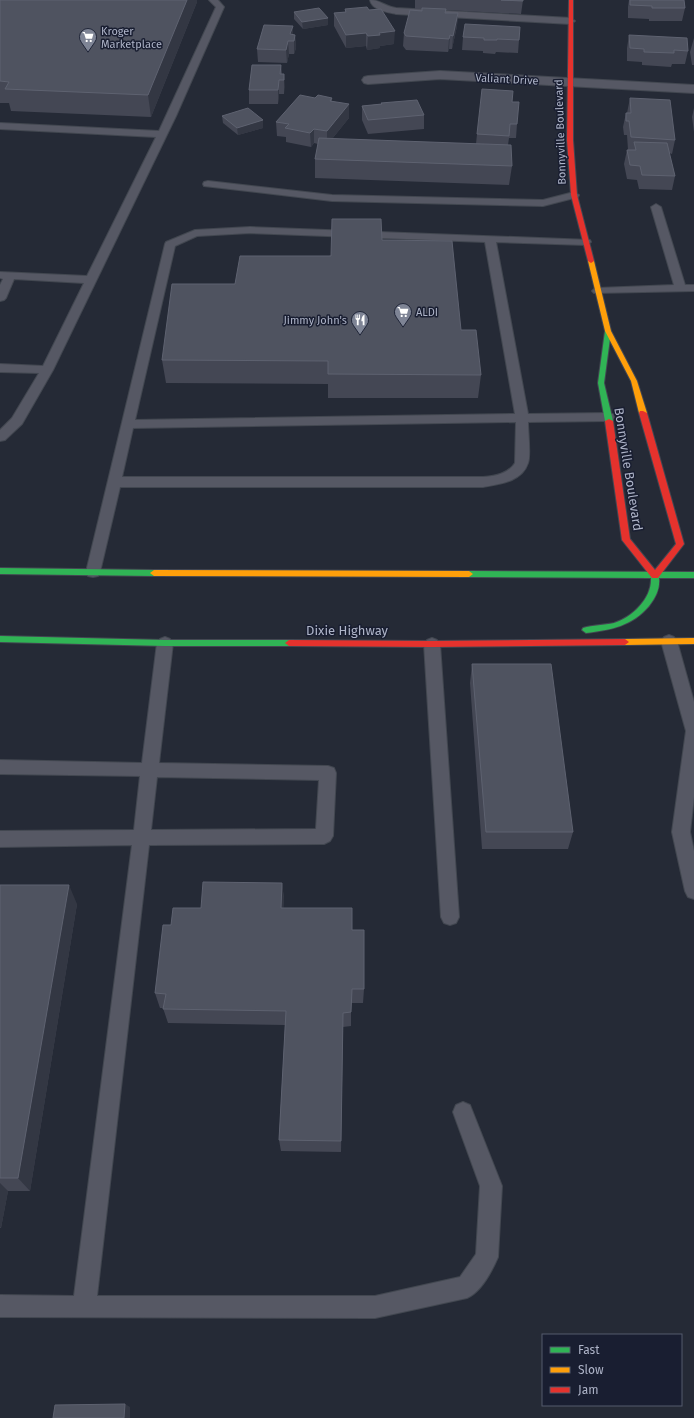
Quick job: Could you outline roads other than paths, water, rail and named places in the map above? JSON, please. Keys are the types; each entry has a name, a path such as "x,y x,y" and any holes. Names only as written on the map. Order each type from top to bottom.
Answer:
{"street":[{"name":"Bonnyville Boulevard","path":"571,0 570,140 574,195 608,331 634,381 680,544 655,576 626,540 608,417 601,383 608,331"},
{"name":"Valiant Drive","path":"368,80 440,75 694,89"},
{"path":"0,571 655,576 694,575"},
{"path":"574,631 620,626 638,615 656,590 655,576"},
{"path":"475,644 559,633"},
{"name":"Dixie Highway","path":"0,639 165,643 432,644 694,641"}],"lane":[{"path":"0,436 17,420 47,370 162,134 220,7 214,0"},
{"path":"374,0 374,2 385,9 396,11 571,21"},
{"path":"0,126 162,134"},
{"path":"208,184 332,198 543,203 574,195"},
{"path":"656,207 681,288"},
{"path":"93,572 170,244 195,233 250,230 586,242"},
{"path":"114,482 483,482 502,479 517,471 522,463 522,418 490,239"},
{"path":"0,298 5,275 91,280"},
{"path":"598,291 694,288"},
{"path":"0,368 47,370"},
{"path":"128,424 608,417"},
{"path":"670,641 694,731 681,832 694,891"},
{"path":"84,1307 165,643"},
{"path":"432,644 450,916"},
{"path":"0,767 328,773 324,836 0,839"},
{"path":"0,1306 375,1307 467,1287 487,1257 490,1186 462,1112"}],"place":[{"name":"Kroger Marketplace","path":"88,52"},
{"name":"ALDI","path":"403,327"},
{"name":"Jimmy John's","path":"360,335"}]}
